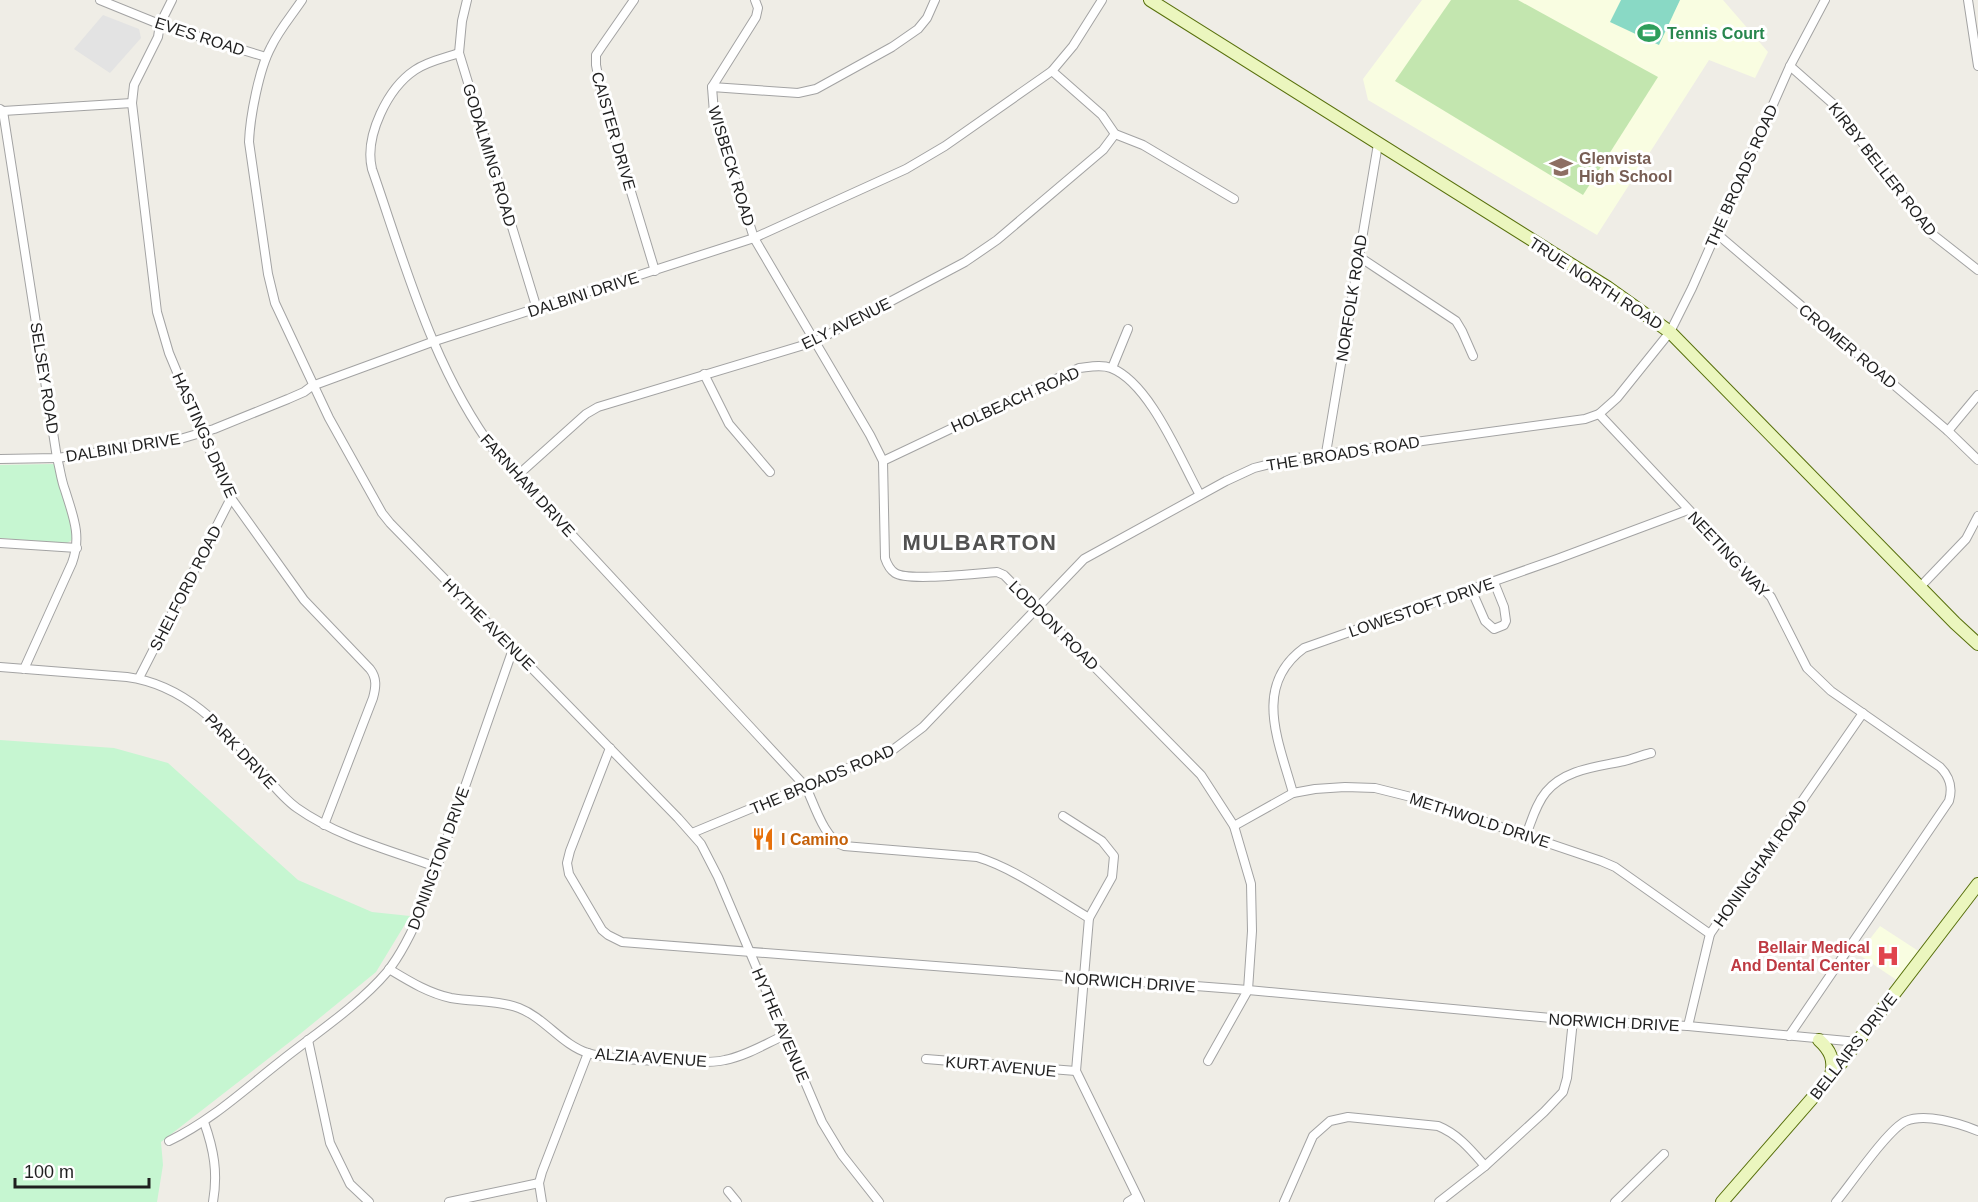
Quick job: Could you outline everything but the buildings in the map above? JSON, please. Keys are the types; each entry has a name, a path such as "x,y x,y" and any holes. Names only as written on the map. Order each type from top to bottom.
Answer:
{"main road":[{"name":"TRUE NORTH ROAD","path":"1150,0 1607,287 1670,332 1978,644"},
{"name":"BELLAIRS DRIVE","path":"1722,1202 1829,1079 1978,884"},
{"path":"1819,1040 1826,1046 1833,1060 1829,1079"}],"street":[{"name":"EVES ROAD","path":"100,0 160,24 266,57"},
{"name":"HASTINGS DRIVE","path":"172,0 160,24 158,37 134,85 132,103 157,312 169,353 231,498 304,600 374,675 376,686 373,698 324,825"},
{"name":"HYTHE AVENUE","path":"302,0 266,57 249,130 251,161 271,290 312,386 382,513 701,844 718,877 784,1035 830,1137 879,1202"},
{"name":"GODALMING ROAD","path":"467,0 462,21 459,53 537,309"},
{"name":"CAISTER DRIVE","path":"634,0 602,46 597,55 596,65 602,96 655,271"},
{"name":"WISBECK ROAD","path":"753,238 714,113 712,87 756,16 758,8 755,0"},
{"path":"712,87 798,93 816,89 892,47 918,29 927,18 935,0"},
{"name":"DALBINI DRIVE","path":"0,459 57,458 170,442 202,433 304,392 312,386 432,342 753,238 926,159 1052,71 1073,46 1102,0"},
{"name":"THE BROADS ROAD","path":"692,833 894,749 909,740 1089,556 1254,468 1326,453 1585,419 1599,414 1617,398 1670,332 1790,66 1825,0"},
{"path":"1968,0 1978,66"},
{"name":"FARNHAM DRIVE","path":"459,53 418,68 405,78 382,112 370,144 372,169 432,342 478,430 496,453 806,786 828,834 839,845 977,857 988,860 1089,918"},
{"name":"KIRBY BELLER ROAD","path":"1790,66 1832,103 1932,234 1978,270"},
{"path":"1052,71 1102,115 1115,134 1143,145 1234,199"},
{"path":"2,110 132,103"},
{"name":"SELSEY ROAD","path":"2,110 57,458 76,526 77,548"},
{"name":"ELY AVENUE","path":"518,475 586,414 597,407 814,342 966,262 1103,150 1115,134"},
{"name":"NORFOLK ROAD","path":"1326,453 1378,144"},
{"name":"CROMER ROAD","path":"1716,233 1948,431 1978,460"},
{"name":"LODDON ROAD","path":"753,238 870,435 883,461 885,558 888,567 894,573 910,577 997,572 1012,581 1201,775 1234,826 1251,884 1252,931 1248,990 1208,1061"},
{"path":"1358,256 1456,321 1473,356"},
{"path":"1128,329 1112,368 1130,381 1151,405 1200,495"},
{"name":"HOLBEACH ROAD","path":"883,461 1079,368 1103,366 1112,368"},
{"path":"704,374 729,424 770,472"},
{"path":"1948,431 1978,394"},
{"name":"NEETING WAY","path":"1599,414 1771,597 1807,668 1813,675 1863,713 1935,762 1949,779 1951,788 1948,801 1789,1036"},
{"name":"SHELFORD ROAD","path":"139,678 231,498"},
{"name":"LOWESTOFT DRIVE","path":"1293,793 1278,738 1272,705 1275,687 1282,669 1304,648 1494,582 1688,510"},
{"path":"1920,587 1966,539 1978,516"},
{"path":"0,543 77,548 24,669"},
{"path":"1471,589 1485,621 1494,629 1499,628 1506,621 1506,615 1494,582"},
{"name":"DONINGTON DRIVE","path":"169,1141 204,1122 362,998 389,969 416,925 513,649"},
{"name":"PARK DRIVE","path":"0,667 139,678 170,690 198,706 214,720 284,797 324,825 436,867"},
{"name":"HONINGHAM ROAD","path":"1688,1026 1710,934 1863,713"},
{"name":"NORWICH DRIVE","path":"610,748 567,860 569,874 602,930 622,942 1248,990 1573,1020 1688,1026 1858,1042"},
{"path":"1526,835 1547,790 1563,778 1595,766 1626,761 1652,753"},
{"name":"METHWOLD DRIVE","path":"1234,826 1293,793 1345,787 1394,791 1615,867 1710,934"},
{"path":"1063,816 1102,841 1114,856 1112,878 1089,918 1076,1071 1138,1199 1128,1202"},
{"name":"ALZIA AVENUE","path":"389,969 432,993 452,998 507,1004 521,1009 571,1044 588,1053 642,1059 717,1062 741,1055 784,1035"},
{"path":"1439,1202 1485,1166 1563,1092 1567,1078 1573,1020"},
{"path":"308,1040 332,1150 350,1184 369,1202"},
{"path":"542,1202 539,1183 588,1053"},
{"name":"KURT AVENUE","path":"926,1059 1076,1071"},
{"path":"1284,1202 1313,1136 1327,1122 1340,1118 1438,1126 1465,1143 1485,1166"},
{"path":"1836,1202 1884,1140 1902,1123 1916,1119 1945,1120 1978,1131"},
{"path":"204,1122 212,1143 216,1170 213,1202"},
{"path":"1615,1202 1664,1154"},
{"path":"449,1202 539,1183"},
{"path":"728,1191 737,1202"}],"shaded area":[{"name":"Glenvista High School","path":"1422,0 1723,0 1768,52 1755,78 1709,60 1597,235 1368,100 1363,79"},
{"path":"103,15 139,29 141,38 110,73 74,49"},
{"path":"1880,926 1920,952 1898,981 1858,954"}],"green space":[{"path":"1451,0 1518,0 1658,77 1583,195 1395,81"},
{"name":"Tennis Court","path":"1621,0 1680,0 1659,45 1610,22"},
{"path":"54,464 73,517 72,540 67,543 0,538 0,465"},
{"path":"0,740 114,748 168,763 298,880 372,912 410,916 376,972 161,1142 163,1165 157,1202 0,1202"}],"place":[{"name":"Tennis Court","path":"1649,33"},
{"name":"Glenvista High School","path":"1561,167"},
{"name":"I Camino","path":"763,839"},
{"name":"Bellair Medical And Dental Center","path":"1888,956"}],"district":[{"name":"MULBARTON","path":"980,542"}]}
